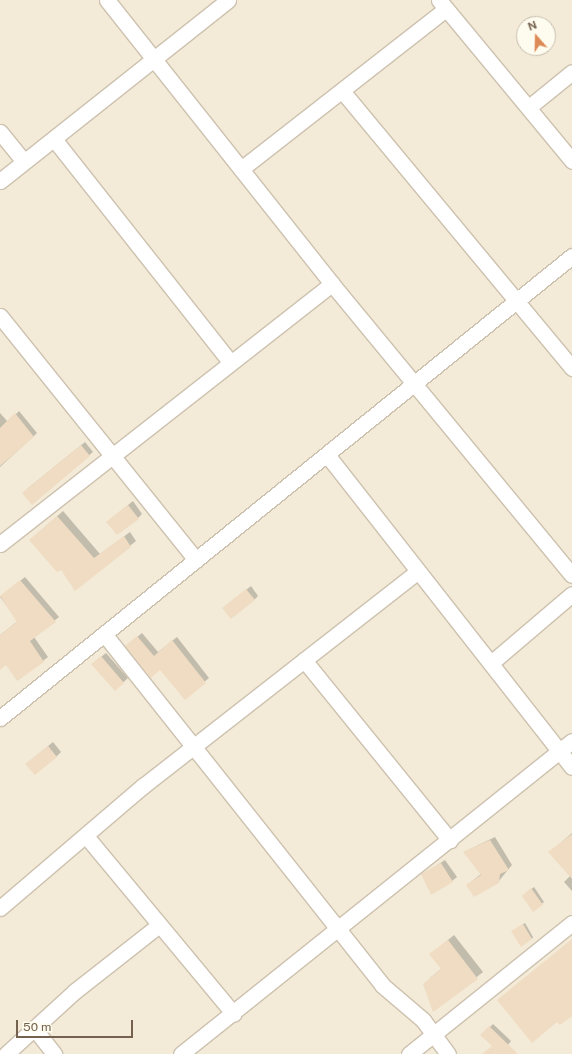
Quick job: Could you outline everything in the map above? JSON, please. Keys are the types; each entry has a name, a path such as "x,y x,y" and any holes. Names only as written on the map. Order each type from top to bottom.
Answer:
{"street":[{"path":"107,0 156,59 332,284 572,575"},
{"path":"0,181 156,59 228,0"},
{"path":"241,169 343,92 443,5 529,107 572,161"},
{"path":"529,107 572,72"},
{"path":"343,92 515,302 572,368"},
{"path":"0,132 24,162"},
{"path":"54,139 230,363"},
{"path":"0,718 328,456 414,382 572,256"},
{"path":"0,544 332,284"},
{"path":"0,316 5,332 114,455 196,560"},
{"path":"328,456 417,572 491,663 572,767"},
{"path":"0,908 195,745 417,572"},
{"path":"491,663 572,594"},
{"path":"105,635 195,745 340,929 389,994 435,1033 448,1054"},
{"path":"304,660 450,840"},
{"path":"181,1054 234,1014 572,741"},
{"path":"86,836 158,926 234,1014"},
{"path":"409,1054 572,923"},
{"path":"6,1054 34,1028 158,926"},
{"path":"34,1028 54,1054"}],"shaded area":[{"path":"0,0 572,0 572,1054 0,1054"}],"building":[{"path":"15,413 34,437 0,466 0,428"},
{"path":"81,445 90,456 32,505 22,493"},
{"path":"128,505 139,519 117,535 106,522"},
{"path":"57,516 94,558 124,536 131,547 75,591 61,570 57,572 29,540"},
{"path":"20,580 56,622 30,641 44,662 17,681 6,665 0,670 0,635 17,622 0,596"},
{"path":"246,589 255,600 231,619 222,608"},
{"path":"137,636 154,656 172,640 206,683 185,700 160,670 151,678 125,646"},
{"path":"101,656 124,683 115,691 91,664"},
{"path":"48,746 57,757 35,775 25,764"},
{"path":"572,834 572,879 548,852"},
{"path":"490,840 509,870 500,874 499,883 474,897 466,885 481,875 463,852"},
{"path":"441,863 453,882 431,895 421,874"},
{"path":"531,888 543,905 533,912 522,896"},
{"path":"523,924 532,939 521,947 511,931"},
{"path":"572,939 572,1016 560,1025 557,1022 532,1043 497,1000"},
{"path":"448,940 478,979 433,1012 423,984 441,969 429,954"},
{"path":"489,1026 518,1054 482,1054 492,1046 480,1035"}]}
